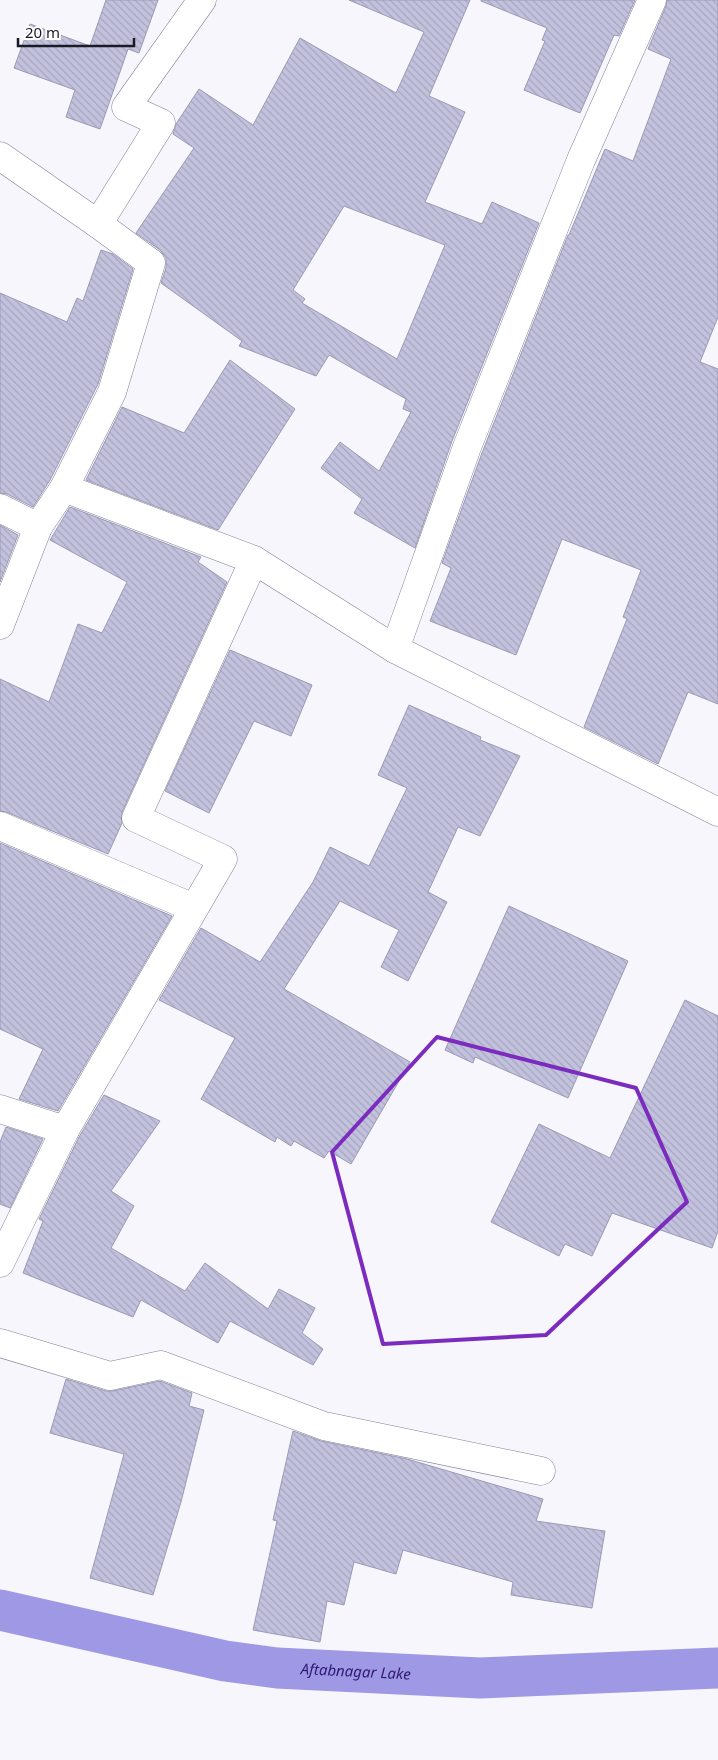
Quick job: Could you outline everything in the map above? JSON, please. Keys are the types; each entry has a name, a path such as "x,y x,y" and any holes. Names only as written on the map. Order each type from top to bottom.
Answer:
{"street":[{"path":"98,224 161,123 126,108 202,0"},
{"path":"395,648 470,438 580,160 652,0"},
{"path":"0,156 151,263 112,392 64,488 38,527 0,625"},
{"path":"64,488 254,560 395,648 718,812"},
{"path":"0,508 38,527"},
{"path":"0,1263 65,1130 222,859 136,818 254,560"},
{"path":"0,826 194,908"},
{"path":"0,1109 65,1130"},
{"path":"0,1343 110,1376 161,1365 324,1426 541,1471"}],"highlighted area":[{"path":"437,1037 636,1088 687,1202 546,1335 383,1344 332,1152"}],"building":[{"path":"106,0 158,0 139,53 128,49 100,129 66,117 75,90 14,68 30,24 90,46"},
{"path":"349,0 470,0 429,96 465,112 425,202 482,224 492,202 539,223 452,441 415,548 354,513 362,499 321,468 340,442 379,471 411,412 403,409 406,399 329,355 316,376 239,346 242,341 161,283 166,268 166,258 160,250 136,233 194,148 173,134 176,124 199,89 253,125 300,38 396,93 424,32","holes":["344,206 445,245 397,359 302,303 305,299 293,290"]},
{"path":"481,0 635,0 619,36 614,35 580,113 524,90 545,41 542,40 547,28"},
{"path":"667,0 718,0 718,317 700,362 718,369 718,704 688,692 658,764 584,727 627,619 623,617 641,570 562,539 516,655 430,621 451,568 442,563 482,453 568,235 605,149 633,161 671,59 648,49"},
{"path":"101,250 113,254 133,269 98,384 50,480 33,507 7,494 0,493 0,293 67,322 77,298 83,301"},
{"path":"230,360 295,409 218,530 86,480 122,407 184,433"},
{"path":"70,507 201,557 198,562 227,582 122,812 122,823 108,854 0,811 0,679 49,702 78,624 102,633 127,582 50,540"},
{"path":"0,525 18,535 0,582"},
{"path":"230,650 312,685 291,736 254,721 209,813 165,791"},
{"path":"409,705 481,737 480,740 520,756 480,836 458,827 428,892 447,902 408,981 381,967 399,930 340,901 284,989 410,1062 351,1164 329,1151 324,1158 294,1141 291,1146 277,1137 275,1142 201,1099 235,1038 159,1000 201,928 260,962 313,882 330,847 369,866 407,788 378,775"},
{"path":"0,843 172,916 58,1111 19,1099 43,1049 0,1029"},
{"path":"509,906 628,961 568,1098 475,1057 473,1063 445,1050"},
{"path":"685,1000 718,1016 718,1231 712,1248 612,1213 592,1256 565,1244 559,1256 491,1222 539,1124 610,1158"},
{"path":"104,1095 160,1121 111,1191 134,1206 111,1248 185,1291 205,1263 268,1309 279,1289 315,1308 302,1333 323,1349 313,1365 230,1321 218,1343 141,1300 133,1317 23,1273 43,1221 39,1219 79,1137"},
{"path":"6,1127 43,1139 10,1208 0,1204 0,1142"},
{"path":"66,1379 106,1391 160,1381 192,1393 189,1406 204,1410 181,1502 153,1595 90,1578 124,1454 50,1433"},
{"path":"293,1431 321,1441 407,1459 543,1499 536,1521 605,1531 592,1608 511,1595 513,1582 403,1550 396,1574 354,1562 344,1605 327,1601 320,1642 253,1630 277,1521 273,1520"}],"waterway":[{"name":"Aftabnagar Lake","path":"0,1610 225,1661 277,1668 480,1678 718,1668"}]}
